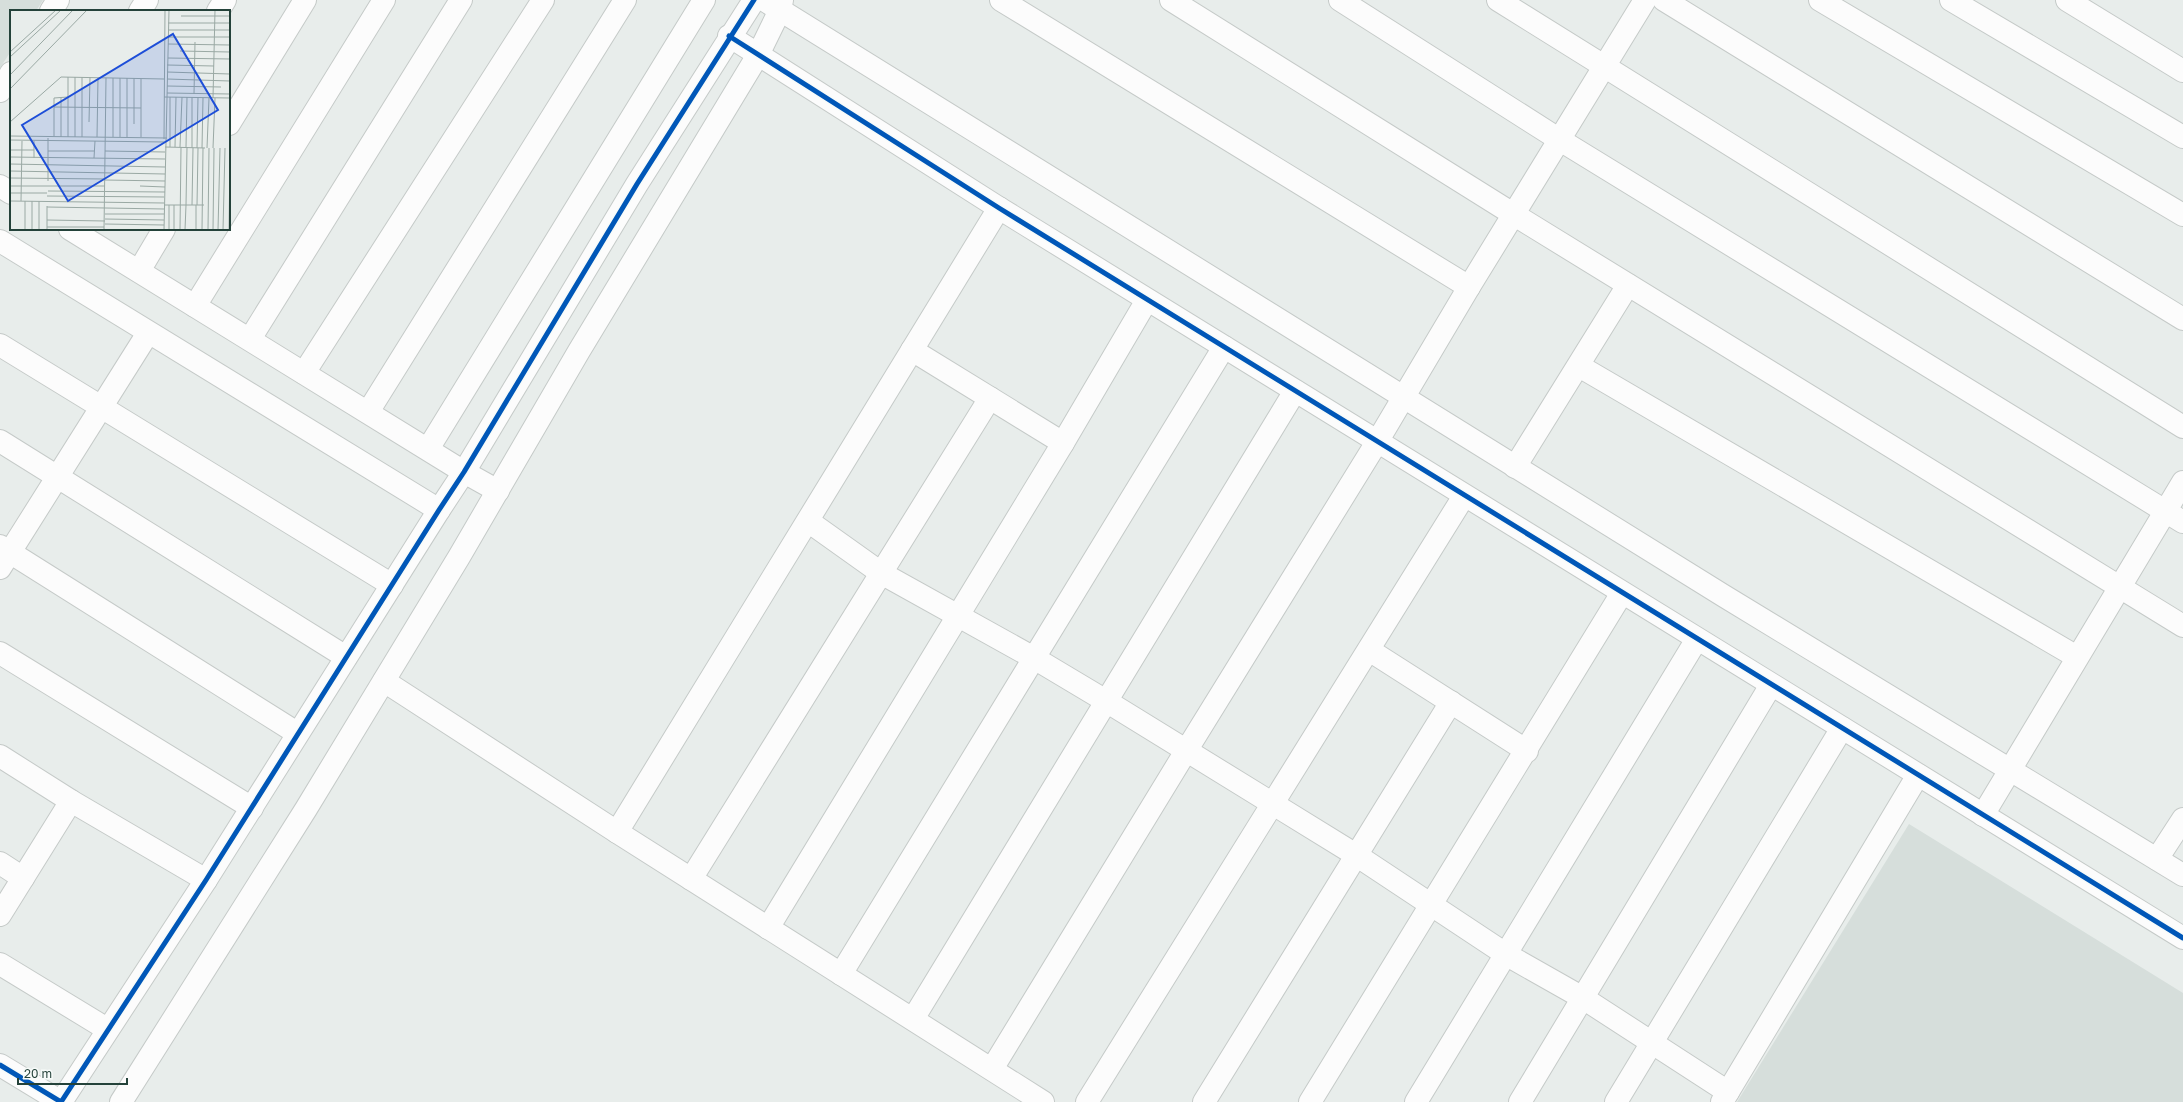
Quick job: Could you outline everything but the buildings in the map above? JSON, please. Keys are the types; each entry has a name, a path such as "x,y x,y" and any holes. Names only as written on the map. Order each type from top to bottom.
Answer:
{"street":[{"path":"52,10 58,0"},
{"path":"141,10 147,0"},
{"path":"219,10 225,0"},
{"path":"230,122 305,0"},
{"path":"195,306 384,0"},
{"path":"250,339 461,0"},
{"path":"304,373 543,0"},
{"path":"368,412 625,0"},
{"path":"428,449 704,0"},
{"path":"0,1065 61,1102 107,1029 206,880 252,808 297,733 464,472 637,184 729,36 754,0"},
{"path":"1001,0 1469,288"},
{"path":"1170,0 1513,214 2183,626"},
{"path":"1340,0 1560,140 2174,517"},
{"path":"1498,0 2183,427"},
{"path":"992,1069 1377,442 1513,214 1645,0"},
{"path":"1664,0 2183,319"},
{"path":"1820,0 2183,215"},
{"path":"1951,0 2183,137"},
{"path":"2067,0 2183,71"},
{"path":"121,1102 302,815 384,681 666,206 758,55 775,3 1515,467 2183,875"},
{"path":"729,36 999,208 1147,300 2183,938"},
{"path":"0,91 10,76"},
{"path":"0,186 10,192"},
{"path":"617,832 999,208"},
{"path":"139,271 163,230"},
{"path":"77,231 195,306 464,472 498,491"},
{"path":"0,241 439,510"},
{"path":"1515,467 1579,366 1628,284"},
{"path":"768,928 1063,443 1147,300"},
{"path":"148,333 57,478 3,556 297,733"},
{"path":"0,346 392,585"},
{"path":"841,974 1224,347"},
{"path":"912,350 1063,443"},
{"path":"1579,366 2076,657"},
{"path":"913,1019 1295,391"},
{"path":"691,879 990,398"},
{"path":"0,441 57,478 346,657"},
{"path":"1983,815 2012,770 2076,657 2120,587 2174,517 2183,482"},
{"path":"1087,1102 1464,496"},
{"path":"808,521 881,573 1034,658 1356,855 1507,955 1583,998 1652,1044 1725,1097 1918,775"},
{"path":"1310,1102 1527,751 1622,593"},
{"path":"1416,1102 1507,955 1697,639"},
{"path":"1369,650 1527,751"},
{"path":"0,653 252,808"},
{"path":"384,681 617,832 1043,1102"},
{"path":"1520,1102 1771,685"},
{"path":"1204,1102 1450,702"},
{"path":"1616,1102 1842,728"},
{"path":"0,756 71,802 206,880"},
{"path":"0,915 71,802"},
{"path":"2157,859 2183,819"},
{"path":"0,863 23,878"},
{"path":"0,964 107,1029"}],"shaded area":[{"path":"0,0 43,0 37,10 10,10 10,53 0,68"},
{"path":"1909,824 2183,993 2183,1102 1737,1102"}],"cycle path":[{"path":"0,1065 61,1102 206,880 464,472 637,184 754,0"},
{"path":"729,36 999,208 2183,938"}]}
